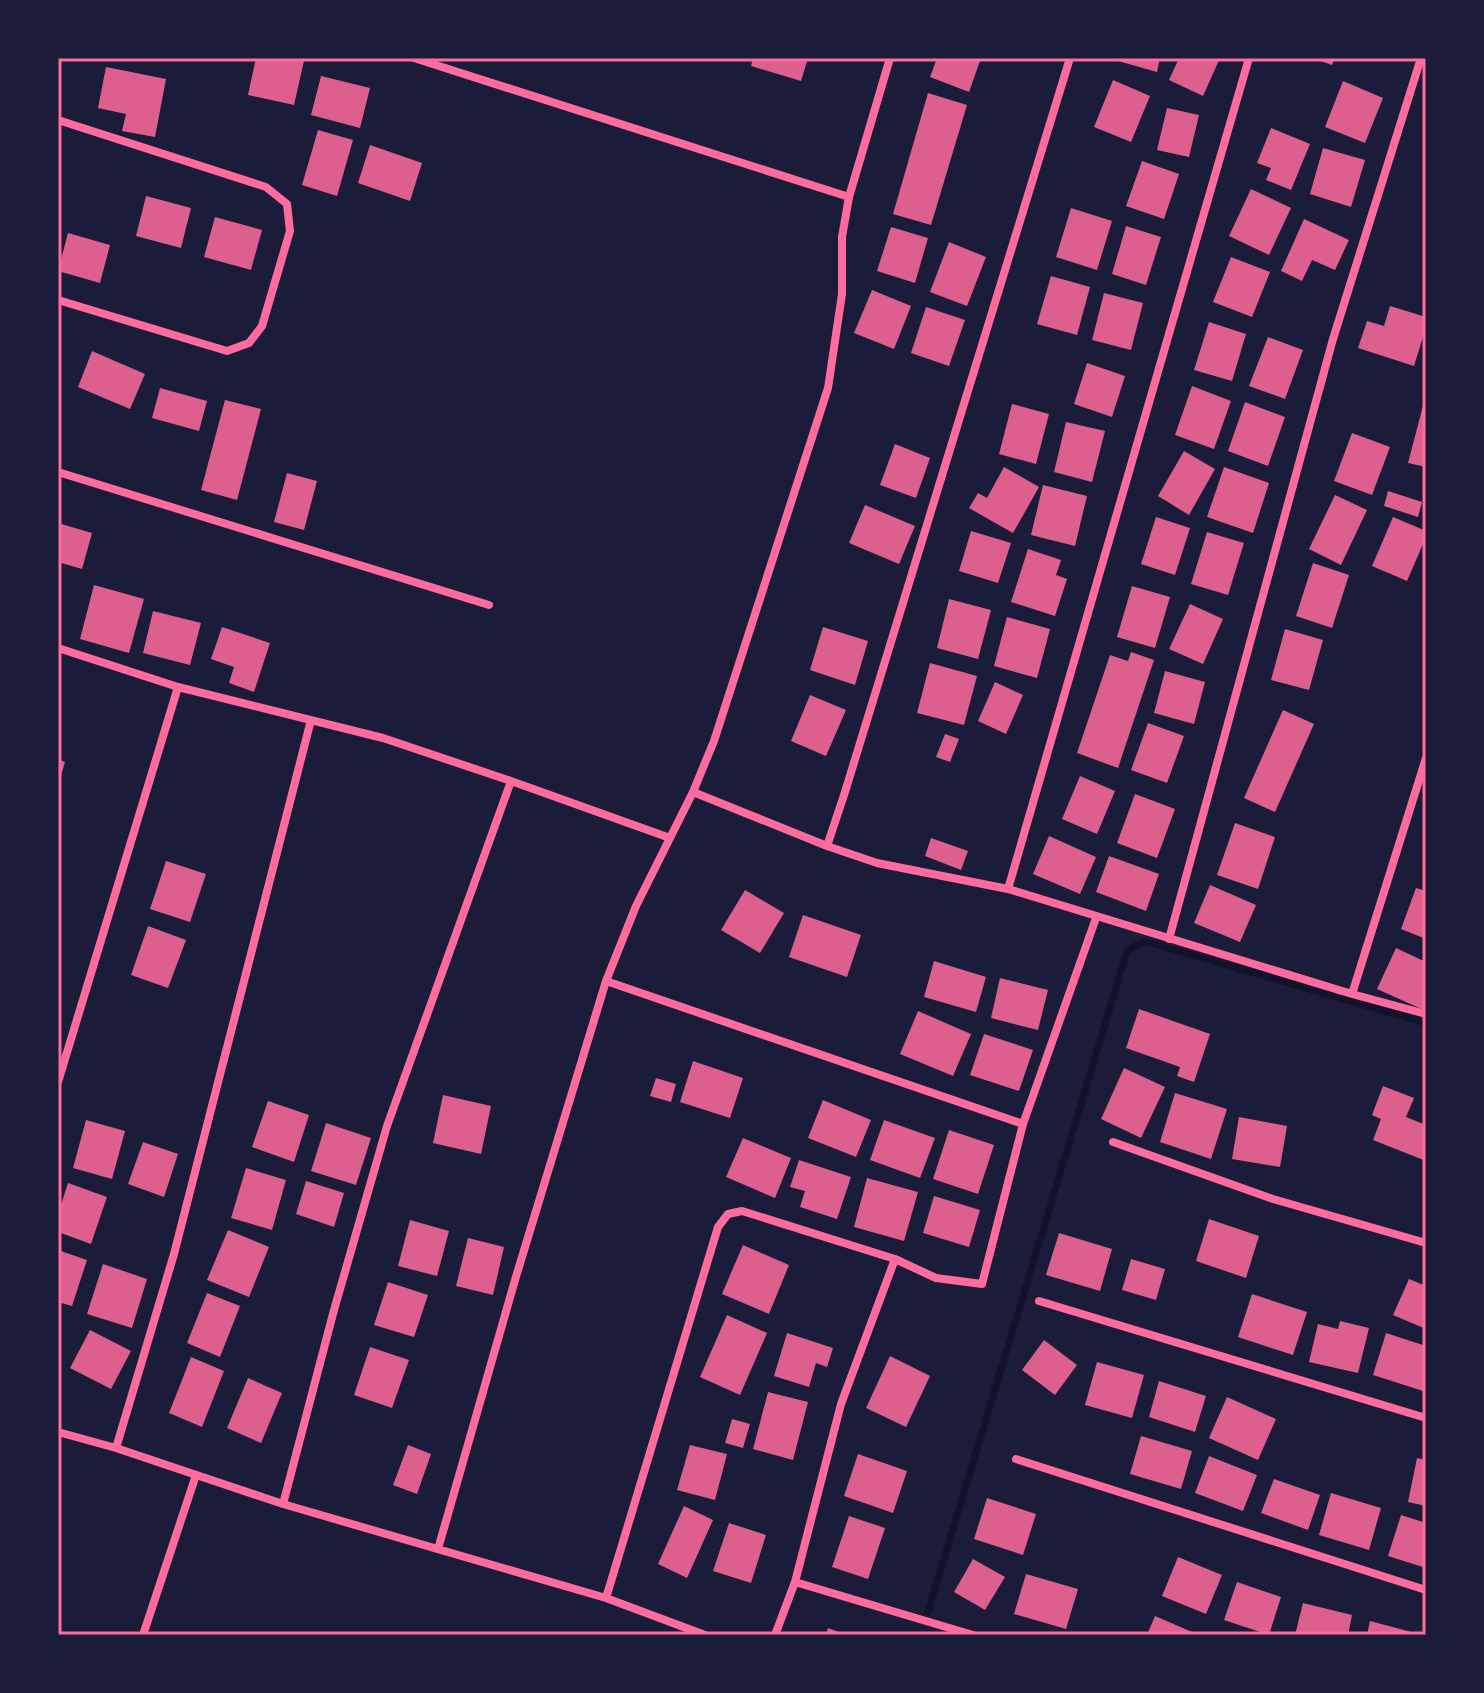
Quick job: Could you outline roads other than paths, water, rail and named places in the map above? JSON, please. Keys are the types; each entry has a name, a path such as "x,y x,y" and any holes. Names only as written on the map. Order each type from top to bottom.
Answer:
{"street":[{"path":"414,58 849,197"},
{"path":"438,1549 519,1265 606,981 636,906 693,792 714,741 828,388 842,294 842,237 849,197 890,58"},
{"path":"827,846 1070,58"},
{"path":"1008,889 1249,58"},
{"path":"1169,939 1333,339 1421,58"},
{"path":"58,120 266,187 287,204 290,231 262,326 249,343 227,351 58,300"},
{"path":"58,472 489,605"},
{"path":"58,648 178,687 383,738 670,838"},
{"path":"58,1082 178,687"},
{"path":"116,1448 174,1254 311,720"},
{"path":"1352,994 1426,758"},
{"path":"283,1504 387,1126 511,781"},
{"path":"693,792 877,863 1008,889 1096,918 1426,1014"},
{"path":"606,1598 718,1227 728,1214 742,1211 895,1259 936,1278 982,1284 1023,1124 1096,918"},
{"path":"606,981 1023,1124"},
{"path":"1113,1142 1273,1199 1426,1243"},
{"path":"775,1635 795,1582 841,1404 895,1259"},
{"path":"1039,1301 1426,1418"},
{"path":"58,1432 116,1448 283,1504 606,1598 705,1635"},
{"path":"1016,1459 1426,1590"},
{"path":"143,1635 196,1475"},
{"path":"795,1582 973,1635"}],"waterway":[{"path":"928,1612 1127,951 1144,941 1426,1023"}]}
